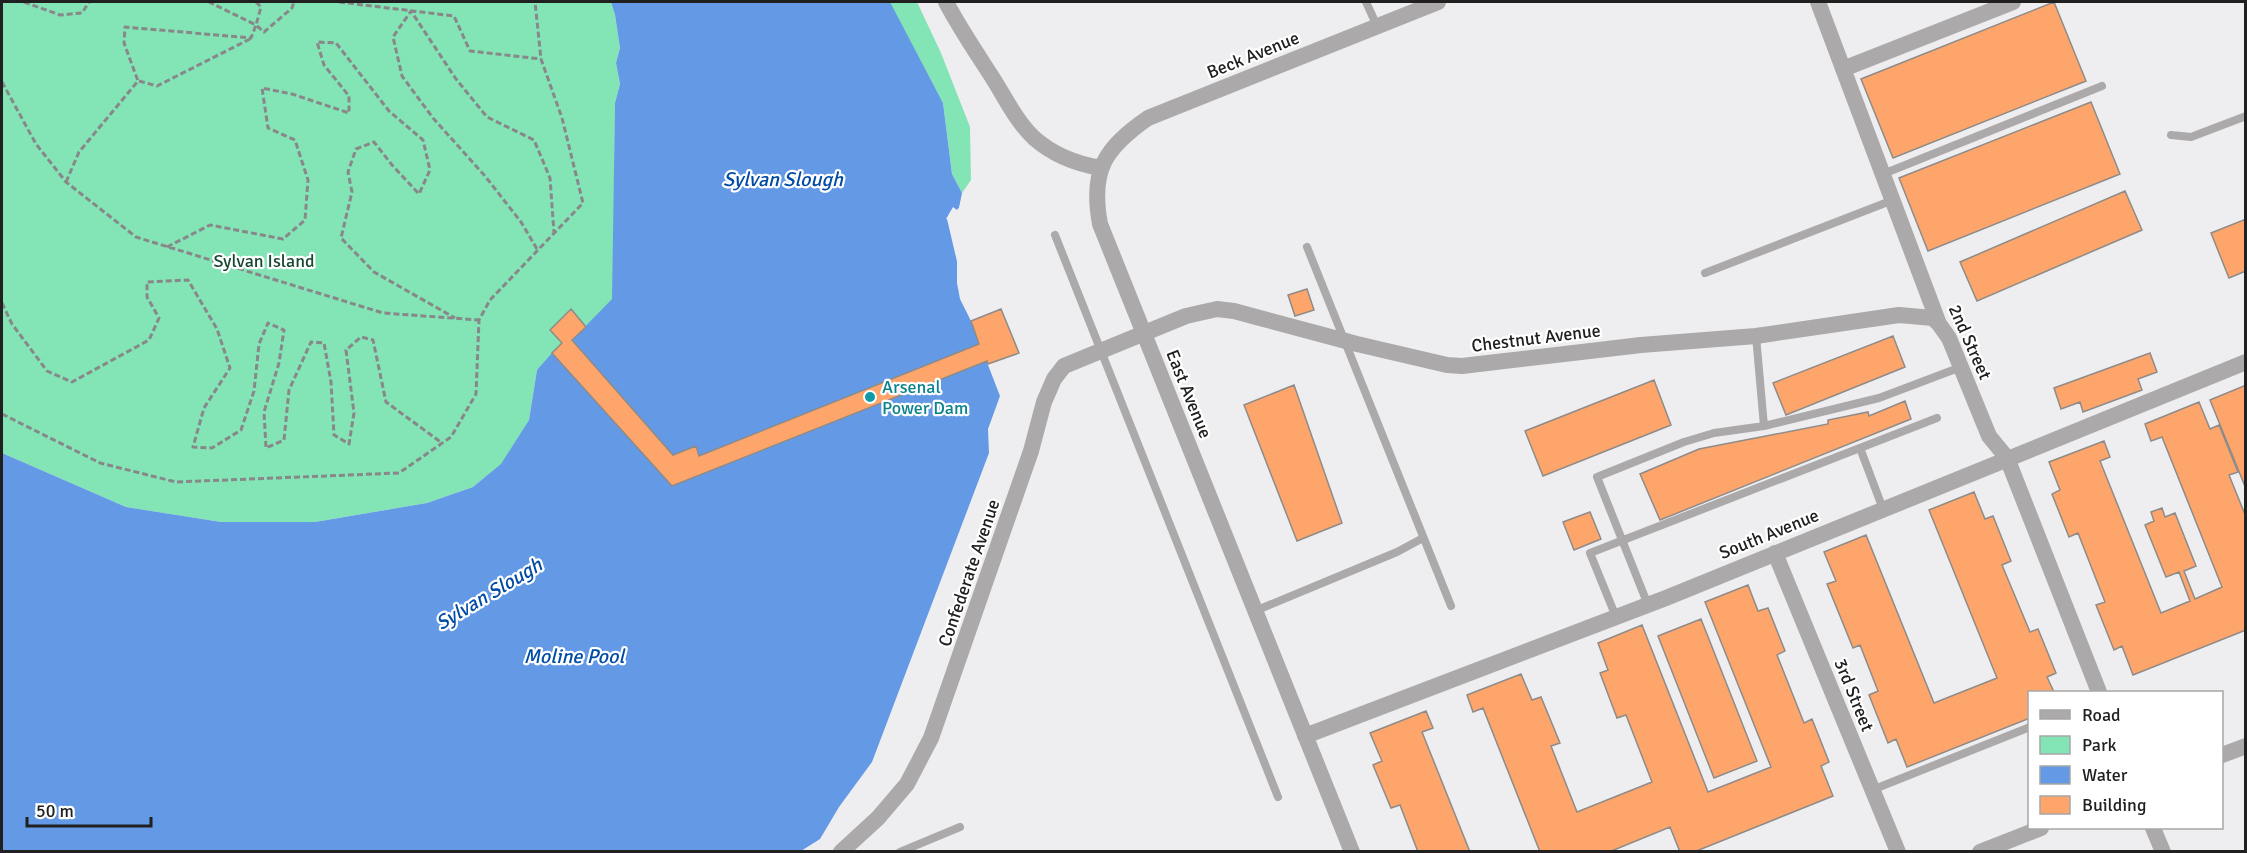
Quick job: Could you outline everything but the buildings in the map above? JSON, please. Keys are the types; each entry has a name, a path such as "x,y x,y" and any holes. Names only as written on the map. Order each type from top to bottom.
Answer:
{"street":[{"path":"948,2 1015,114 1034,137 1069,159 1101,168"},
{"name":"Beck Avenue","path":"1101,168 1105,157 1116,143 1148,118 1438,2"},
{"name":"2nd Street","path":"1818,2 1939,324 1949,338 1989,436 2007,458 2098,691"},
{"path":"1843,69 2013,2"},
{"name":"East Avenue","path":"1101,168 1097,195 1100,224 1352,852"},
{"name":"Chestnut Avenue","path":"1144,334 1186,316 1217,309 1234,310 1344,340 1448,365 1462,366 1641,345 1756,336 1899,315 1933,318 1939,324"},
{"name":"Confederate Avenue","path":"841,852 878,818 907,784 931,738 1031,451 1044,402 1054,379 1064,366 1144,334"},
{"name":"South Avenue","path":"1305,736 1648,605 2246,362"},
{"name":"3rd Street","path":"1774,553 1898,852"},
{"path":"2223,755 2246,746"},
{"path":"1980,852 2038,829"},
{"path":"2153,829 2163,852"}],"lane":[{"path":"1366,2 1377,26"},
{"path":"1883,174 2102,86"},
{"path":"2171,135 2191,137 2246,116"},
{"path":"1705,273 1893,200"},
{"path":"1055,235 1278,797"},
{"path":"1307,247 1451,606"},
{"path":"1756,336 1764,426"},
{"path":"1648,605 1597,477 1684,442 1714,433 1764,426 1879,398 1961,367"},
{"path":"1616,617 1590,553 1937,418"},
{"path":"1860,448 1883,508"},
{"path":"1255,610 1397,552 1423,538"},
{"path":"1872,790 2028,728"},
{"path":"900,852 960,828"}],"path":[{"path":"24,2 60,15 82,13 89,2"},
{"path":"209,2 256,25 264,32 292,8 294,2"},
{"path":"138,81 157,86 251,38 261,8 256,2"},
{"path":"339,2 454,16 470,51 541,59"},
{"path":"2,414 100,463 176,482 399,473 451,437 476,394 479,320 490,300 583,203 562,118 541,59 535,2"},
{"path":"411,11 456,78 487,117 534,140 550,178 554,233"},
{"path":"411,11 393,37 402,76 433,118 485,176 521,222 537,250"},
{"path":"138,81 124,44 125,27 251,38"},
{"path":"167,247 210,225 283,239 305,220 308,180 295,140 268,128 262,88 292,94 349,113 350,96 324,65 317,42 336,43 389,111 423,140 430,170 419,194 374,142 356,149 348,172 352,192 341,238 374,272 455,318"},
{"path":"66,182 79,152 138,81"},
{"path":"2,82 36,144 66,182 136,237 383,313 479,320"},
{"path":"2,303 12,324 46,371 72,382 149,340 159,318 147,297 147,282 188,280 217,329 230,368 204,408 194,447 212,448 241,430 254,391 259,344 268,323 284,330 279,363 264,411 266,448 284,440 290,390 311,342 324,343 331,381 334,435 349,444 354,413 346,351 361,338 373,340 386,402 442,443"}],"green space":[{"name":"Sylvan Island","path":"2,2 611,2 620,48 616,63 620,84 615,103 613,299 572,340 537,370 529,420 501,465 473,487 427,503 315,522 221,522 126,507 2,453"},
{"path":"889,2 917,2 941,53 970,127 971,180 962,193 952,174 943,103"}],"water":[{"name":"Moline Pool","path":"611,2 890,2 943,103 952,174 962,193 959,208 947,219 971,321 1000,396 988,429 989,453 872,762 839,807 820,839 801,851 2,851 2,453 126,507 221,522 315,522 427,503 473,487 501,464 529,420 537,370 552,353 572,340 612,299 615,103 620,84 616,63 620,48"}],"pier":[{"path":"964,190 962,209 950,220 946,219 953,207 957,210 959,208"},
{"path":"959,259 974,320 971,321 960,299 957,283 957,261"}],"place":[{"name":"Arsenal Power Dam","path":"870,397"}],"water label":[{"name":"Sylvan Slough","path":"783,179"},
{"name":"Sylvan Slough","path":"489,594"}]}
